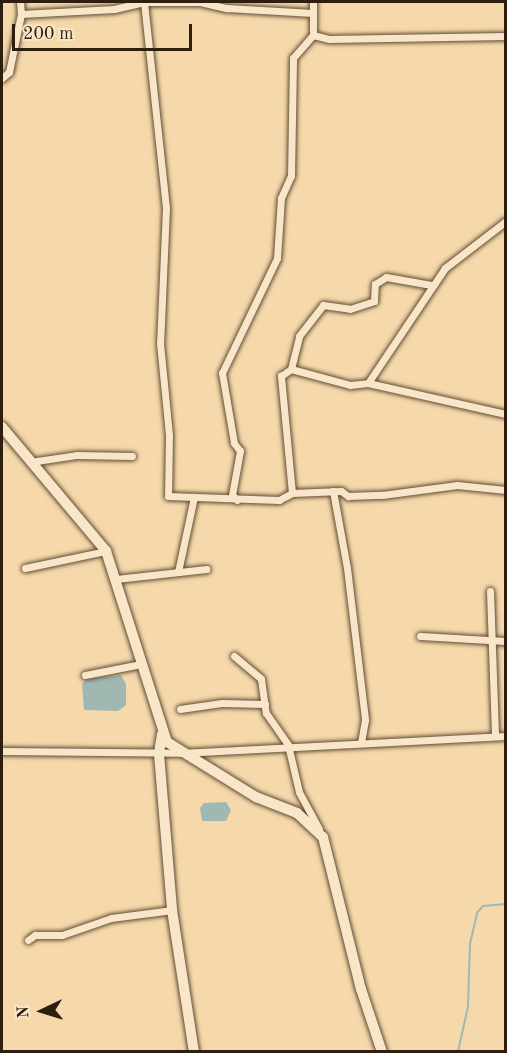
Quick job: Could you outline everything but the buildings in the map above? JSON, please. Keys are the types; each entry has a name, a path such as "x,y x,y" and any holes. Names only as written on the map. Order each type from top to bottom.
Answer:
{"main road":[{"path":"2,427 28,463 106,551 116,579 162,734 159,754 172,910 195,1052"},
{"path":"162,734 181,753 256,797 297,813 323,837 361,989 382,1052"}],"street":[{"path":"2,78 9,72 21,14 20,2"},
{"path":"21,14 114,9 144,2 200,2 227,8 313,13"},
{"path":"144,2 166,208 160,343 169,435 168,496 279,500 292,494 333,491 348,496 382,495 457,485 506,490"},
{"path":"237,500 232,495 240,451 234,443 222,373 277,258 281,198 291,176 293,58 313,35 313,2"},
{"path":"313,35 339,39 506,36"},
{"path":"368,383 431,285 446,268 506,221"},
{"path":"292,494 281,376 291,369 299,336 323,305 350,309 374,301 375,284 386,277 431,285"},
{"path":"291,369 350,385 368,383 506,414"},
{"path":"28,463 77,455 132,456"},
{"path":"333,491 347,568 365,720 361,742"},
{"path":"178,572 194,497"},
{"path":"25,568 106,551"},
{"path":"116,579 206,568"},
{"path":"490,591 495,736"},
{"path":"420,636 506,641"},
{"path":"234,656 261,679 266,713 288,745 299,792 323,837"},
{"path":"85,675 141,664"},
{"path":"180,709 222,703 265,704"},
{"path":"2,751 159,754 288,745 506,736"},
{"path":"28,940 35,935 62,934 111,918 172,910"}],"water":[{"path":"121,675 126,684 126,705 118,711 84,710 82,684 86,679"},
{"path":"226,802 231,810 226,821 202,821 200,808 204,803"}],"waterway":[{"path":"458,1052 468,1007 470,944 477,913 483,906 506,904"}]}
